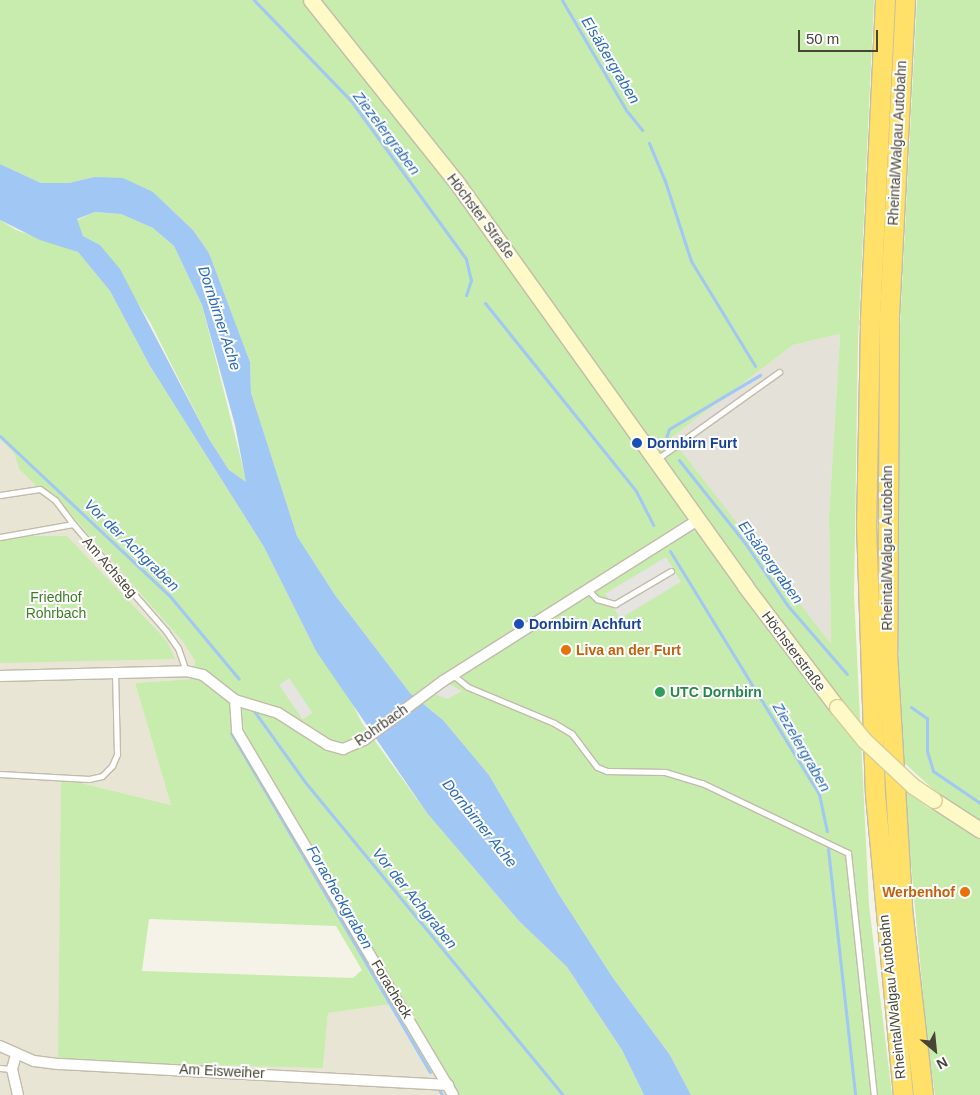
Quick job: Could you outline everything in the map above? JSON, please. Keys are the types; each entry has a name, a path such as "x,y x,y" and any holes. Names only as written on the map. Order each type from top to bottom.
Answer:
{"highway":[{"name":"Rheintal/Walgau Autobahn","path":"885,0 870,324 866,524 874,794 903,1095"},
{"name":"Rheintal/Walgau Autobahn","path":"905,0 890,303 887,626 900,879 923,1095"}],"main road":[{"name":"Höchster Straße","path":"311,0 456,183 642,438"},
{"name":"Höchsterstraße","path":"642,438 656,460 837,708 864,740 913,786 980,830"}],"street":[{"name":"Rohrbach","path":"0,676 186,671 203,675 235,700 278,713 328,745 343,749 374,732 453,675 699,519"},
{"name":"Foracheck","path":"235,700 237,731 453,1095"},
{"name":"Am Eisweiher","path":"0,1046 16,1054 60,1064 448,1085"},
{"path":"16,1054 12,1069 18,1095"}],"lane":[{"path":"656,460 779,372"},
{"path":"0,495 40,490 54,500 73,524"},
{"name":"Am Achsteg","path":"0,536 73,524 170,636 178,648 186,671"},
{"path":"588,590 597,599 615,604 671,571"},
{"path":"0,774 89,779 102,776 112,766 117,754 115,672"},
{"path":"453,675 468,687 554,723 572,734 597,767 607,771 665,772 702,783 848,853 874,1095"},
{"path":"0,1068 12,1069"}],"shaded area":[{"path":"840,334 829,517 831,645 756,552 671,438 793,345"},
{"path":"0,439 14,453 19,469 36,486 52,493 183,642 195,661 192,679 135,683 171,805 62,778 59,957 323,1068 328,1013 392,1004 447,1095 0,1095"},
{"path":"666,557 681,582 620,618 605,594"},
{"path":"289,678 312,713 303,720 279,685"},
{"path":"449,684 462,691 448,699 434,694"}],"green space":[{"path":"0,0 874,0 858,341 854,594 869,905 892,1095 691,1095 670,1055 613,978 558,893 489,775 443,720 410,693 335,595 297,536 251,393 250,362 209,253 193,230 153,192 94,177 69,183 41,183 0,164","holes":["840,334 829,517 831,644 671,438 793,345"]},
{"path":"917,0 980,0 980,820 952,806 902,761 899,710 899,346"},
{"path":"95,212 121,214 153,228 174,246 202,305 247,483 229,470 209,439 150,322 100,245 83,236 77,220"},
{"path":"0,220 16,230 78,252 110,291 150,366 264,547 316,651 346,691 362,723 427,813 519,921 567,967 622,1050 644,1095 447,1095 392,1004 328,1013 323,1068 58,1061 61,778 171,805 135,683 191,679 195,661 183,642 52,493 36,486 19,469 14,453 0,439","holes":["149,919 336,926 362,970 353,978 142,971"]},
{"name":"Friedhof Rohrbach","path":"23,536 67,536 167,641 175,659 0,663 0,540"},
{"path":"904,788 927,807 980,835 980,1095 935,1095 927,1038"}],"water":[{"name":"Dornbirner Ache","path":"0,164 41,183 69,183 94,177 123,178 153,192 193,230 209,253 250,362 251,393 297,536 335,595 410,693 443,720 489,775 558,893 613,978 670,1055 691,1095 644,1095 622,1050 567,967 519,921 427,813 316,651 264,547 150,366 110,291 78,252 40,240 0,220","holes":["95,212 121,214 153,228 174,246 202,305 235,425 246,482 229,470 209,439 120,269 100,245 83,236 77,219"]}],"waterway":[{"name":"Ziezelergraben","path":"254,0 352,102 466,259 471,280 466,295"},
{"name":"Elsäßergraben","path":"562,0 626,110 642,130"},
{"name":"Elsäßergraben","path":"649,143 665,181 691,261 755,366"},
{"name":"Ziezelergraben","path":"485,303 636,491 653,525"},
{"name":"Elsäßergraben","path":"666,438 669,429 760,375"},
{"name":"Vor der Achgraben","path":"0,436 169,595 239,679"},
{"name":"Elsäßergraben","path":"679,460 745,543 788,606 847,674"},
{"name":"Ziezelergraben","path":"670,551 819,794 827,831"},
{"name":"Elsäßergraben","path":"911,707 927,718 927,751 933,771 980,803"},
{"name":"Vor der Achgraben","path":"254,711 305,782 563,1095"},
{"name":"Foracheckgraben","path":"231,733 430,1072"},
{"name":"Ziezelergraben","path":"828,849 855,1095"},
{"name":"Foracheckgraben","path":"439,1089 442,1095"}],"place":[{"name":"Dornbirn Furt","path":"637,443"},
{"name":"Dornbirn Achfurt","path":"519,624"},
{"name":"Liva an der Furt","path":"566,650"},
{"name":"UTC Dornbirn","path":"660,692"},
{"name":"Werbenhof","path":"965,892"}]}
